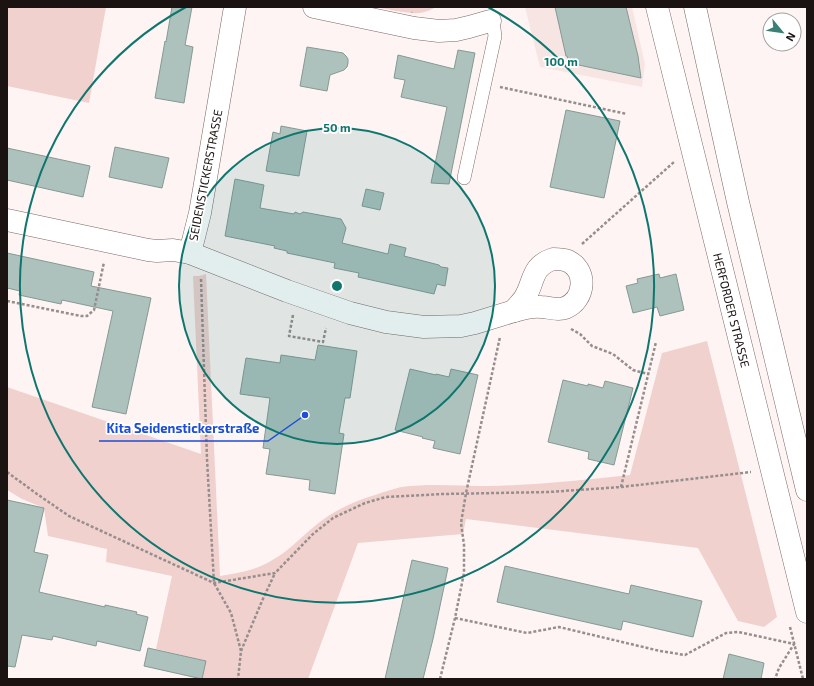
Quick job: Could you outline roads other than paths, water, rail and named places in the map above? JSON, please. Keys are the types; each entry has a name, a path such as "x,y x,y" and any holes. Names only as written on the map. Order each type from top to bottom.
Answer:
{"street":[{"name":"SEIDENSTICKERSTRASSE","path":"7,220 148,250 173,250 195,255 200,213 235,7"},
{"path":"314,7 414,28 439,31 469,28 490,21"},
{"name":"HERFORDER STRASSE","path":"656,7 807,612"},
{"path":"695,7 738,202 803,456 807,490"},
{"path":"195,255 330,306 386,322 424,326 461,326 475,323 530,308 564,308 571,305 577,299 581,291 582,282 580,274 575,267 561,259 553,259 546,262 539,266 524,300 504,315"}],"lane":[{"path":"464,178 495,36 494,29 490,21"}],"place":[{"name":"Kita Seidenstickerstraße","path":"305,415"}]}
